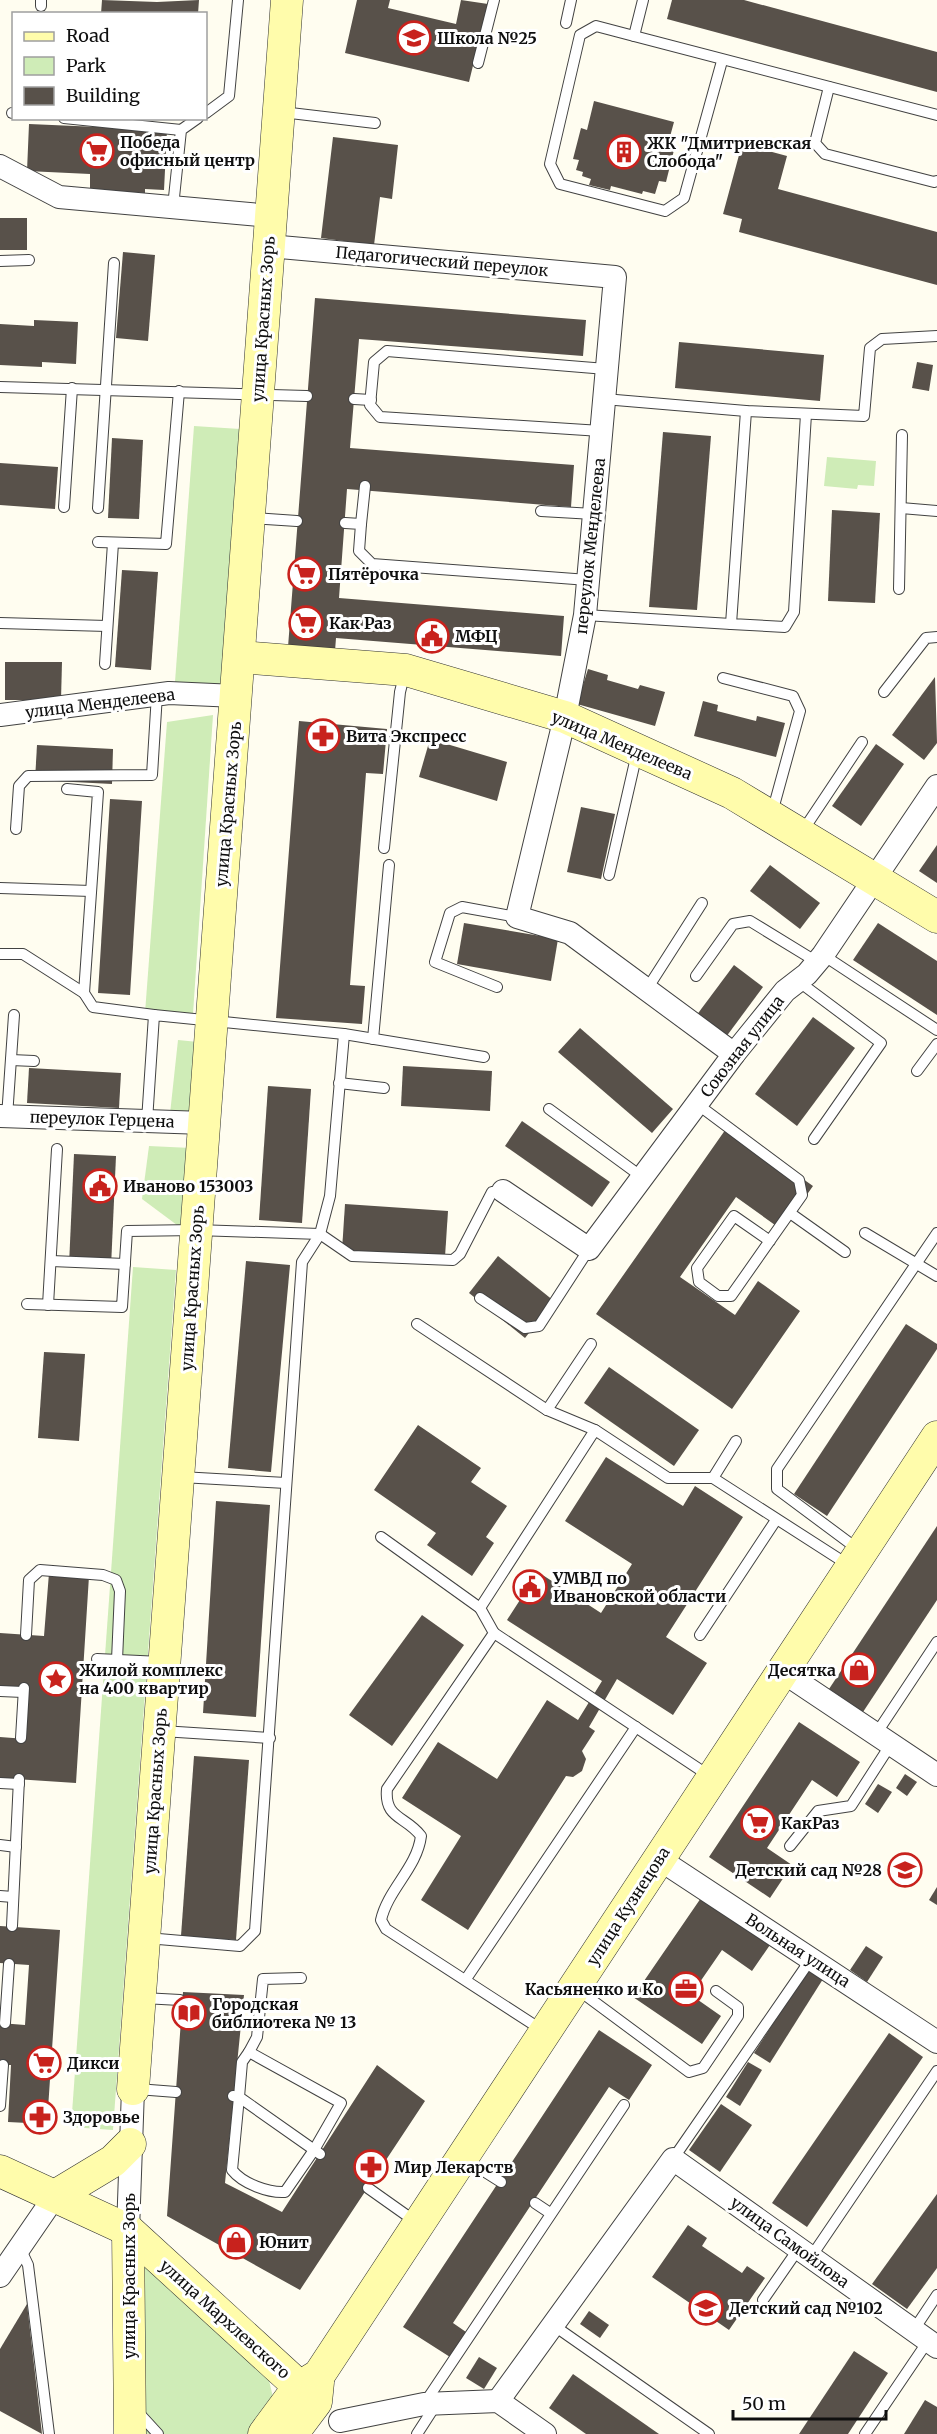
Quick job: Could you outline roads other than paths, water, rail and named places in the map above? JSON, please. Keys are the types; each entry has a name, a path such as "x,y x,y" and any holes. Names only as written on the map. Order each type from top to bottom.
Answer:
{"street":[{"name":"улица Красных Зорь","path":"130,2434 128,2230 133,2089 287,0"},
{"name":"Педагогический переулок","path":"0,166 59,197 173,207 270,231 615,277"},
{"name":"переулок Менделеева","path":"517,917 565,717 585,615 615,277"},
{"name":"улица Менделеева","path":"239,657 406,670 565,717 732,793 937,917"},
{"name":"улица Менделеева","path":"0,715 157,694 236,696"},
{"name":"Союзная улица","path":"589,1249 734,1054 785,991 820,958 937,786"},
{"path":"517,917 570,933 734,1054"},
{"name":"переулок Герцена","path":"4,1116 204,1123"},
{"path":"502,1191 589,1249"},
{"name":"улица Кузнецова","path":"292,2434 311,2388 856,1559 924,1466 937,1437"},
{"path":"783,1672 883,1739 936,1771"},
{"name":"Вольная улица","path":"659,1859 937,2042"},
{"path":"8,2260 55,2196 113,2161 130,2144"},
{"path":"498,2402 672,2159"},
{"name":"улица Самойлова","path":"672,2159 926,2340"},
{"name":"улица Мархлевского","path":"0,2171 128,2230 311,2388 349,2427"},
{"name":"улица Кузнецова","path":"264,2434 311,2388"},
{"path":"349,2427 430,2403 498,2402 545,2434"}],"lane":[{"path":"207,112 229,96 238,0"},
{"path":"478,63 494,0"},
{"path":"566,23 571,0"},
{"path":"634,36 643,0"},
{"path":"722,61 684,198 665,211 560,184 550,164 580,35 596,26 722,61 937,115"},
{"path":"829,87 815,143 825,154 937,181"},
{"path":"279,111 375,123"},
{"path":"84,120 181,130 195,120"},
{"path":"173,207 181,130"},
{"path":"0,261 28,260"},
{"path":"98,508 114,263"},
{"path":"604,399 746,411 864,416 870,348 882,339 937,336"},
{"path":"601,431 380,417 370,405 374,362 387,351 606,369"},
{"path":"0,387 307,396"},
{"path":"64,507 72,388"},
{"path":"98,542 166,544 179,392"},
{"path":"354,399 371,400"},
{"path":"731,624 746,411"},
{"path":"585,615 785,627 794,612 806,414"},
{"path":"899,589 902,435"},
{"path":"365,486 359,551 372,564 588,580"},
{"path":"901,508 937,511"},
{"path":"541,511 594,514"},
{"path":"249,518 297,520"},
{"path":"345,523 360,524"},
{"path":"105,664 113,543"},
{"path":"0,623 107,626"},
{"path":"884,692 926,638 937,637"},
{"path":"384,848 400,692 406,670"},
{"path":"723,678 793,696 800,711 771,817"},
{"path":"16,829 19,786 28,776 152,775 157,694"},
{"path":"801,834 862,742"},
{"path":"609,875 638,750"},
{"path":"67,789 98,792 84,993"},
{"path":"373,1039 389,865"},
{"path":"0,888 91,891"},
{"path":"647,989 702,903"},
{"path":"497,987 435,962 450,913 462,907 517,917"},
{"path":"696,976 733,924 750,921 820,958 937,1030"},
{"path":"0,954 23,954 84,993 93,1007 212,1022 261,1024 344,1034 484,1057"},
{"path":"798,981 881,1043 813,1139"},
{"path":"147,1121 154,1014"},
{"path":"4,1116 14,1016"},
{"path":"144,1938 240,1947 255,1931 302,1262 320,1234 330,1196 344,1034"},
{"path":"917,1071 937,1044"},
{"path":"11,1060 34,1061"},
{"path":"339,1083 384,1088"},
{"path":"697,1104 799,1180 802,1195 790,1213 731,1296 718,1296 699,1282 697,1268 734,1216 770,1241"},
{"path":"549,1109 642,1177"},
{"path":"48,1305 57,1149"},
{"path":"27,1304 122,1307 127,1232 196,1230 320,1234 352,1256 453,1260 460,1254 492,1192 502,1191"},
{"path":"790,1213 845,1252"},
{"path":"865,1233 937,1276"},
{"path":"856,1559 777,1489 777,1470 937,1233"},
{"path":"480,1298 525,1328 539,1326 589,1249"},
{"path":"51,1261 125,1264"},
{"path":"417,1324 547,1410 595,1430 668,1478 713,1478 776,1520 856,1559"},
{"path":"547,1410 591,1344"},
{"path":"480,1608 595,1430"},
{"path":"713,1478 736,1441"},
{"path":"178,1477 286,1483"},
{"path":"700,1635 776,1520"},
{"path":"381,1537 480,1608 494,1633 713,1777"},
{"path":"26,1635 29,1580 40,1570 103,1575 116,1580 120,1591 117,1660"},
{"path":"494,1633 387,1789 386,1803 391,1812 414,1827 421,1836 419,1852 383,1908 381,1920 386,1929 545,2032"},
{"path":"790,1846 818,1811 851,1806 883,1739 937,1641"},
{"path":"97,1659 164,1663"},
{"path":"0,1691 24,1690 21,1738"},
{"path":"466,1979 636,1727"},
{"path":"159,1731 270,1738"},
{"path":"0,1783 19,1782 12,1926"},
{"path":"0,1845 16,1847"},
{"path":"0,1896 14,1897"},
{"path":"672,2159 811,1959"},
{"path":"5,2023 4,1990 9,1964"},
{"path":"249,2052 341,2103 317,2152 285,2192 274,2193 237,2176 232,2170 236,2097 242,2062 257,2037 263,1978 301,1978"},
{"path":"574,1987 689,2072 703,2068 738,2016 738,2007 716,1991"},
{"path":"140,1998 180,2000"},
{"path":"0,2106 3,2065"},
{"path":"762,2300 805,2253 937,2072"},
{"path":"133,2089 176,2092"},
{"path":"236,2097 317,2152"},
{"path":"417,2434 430,2403 550,2213 624,2105"},
{"path":"463,2158 501,2182"},
{"path":"368,2188 419,2224"},
{"path":"535,2203 550,2213"},
{"path":"8,2260 28,2265 49,2434"},
{"path":"865,2434 926,2340 937,2295"},
{"path":"553,2325 709,2434"},
{"path":"130,2403 158,2434"}],"place":[{"name":"Школа №25","path":"414,38"},
{"name":"Победа офисный центр","path":"97,151"},
{"name":"ЖК \"Дмитриевская Слобода\"","path":"624,152"},
{"name":"Пятёрочка","path":"305,574"},
{"name":"Как Раз","path":"306,623"},
{"name":"МФЦ","path":"432,636"},
{"name":"Вита Экспресс","path":"323,736"},
{"name":"Иваново 153003","path":"100,1186"},
{"name":"УМВД по Ивановской области","path":"530,1587"},
{"name":"Десятка","path":"859,1670"},
{"name":"Жилой комплекс на 400 квартир","path":"56,1679"},
{"name":"КакРаз","path":"758,1823"},
{"name":"Детский сад №28","path":"905,1870"},
{"name":"Касьяненко и Ко","path":"686,1989"},
{"name":"Городская библиотека № 13","path":"189,2013"},
{"name":"Дикси","path":"44,2063"},
{"name":"Здоровье","path":"40,2117"},
{"name":"Мир Лекарств","path":"371,2167"},
{"name":"Юнит","path":"236,2242"},
{"name":"Детский сад №102","path":"706,2308"}]}
